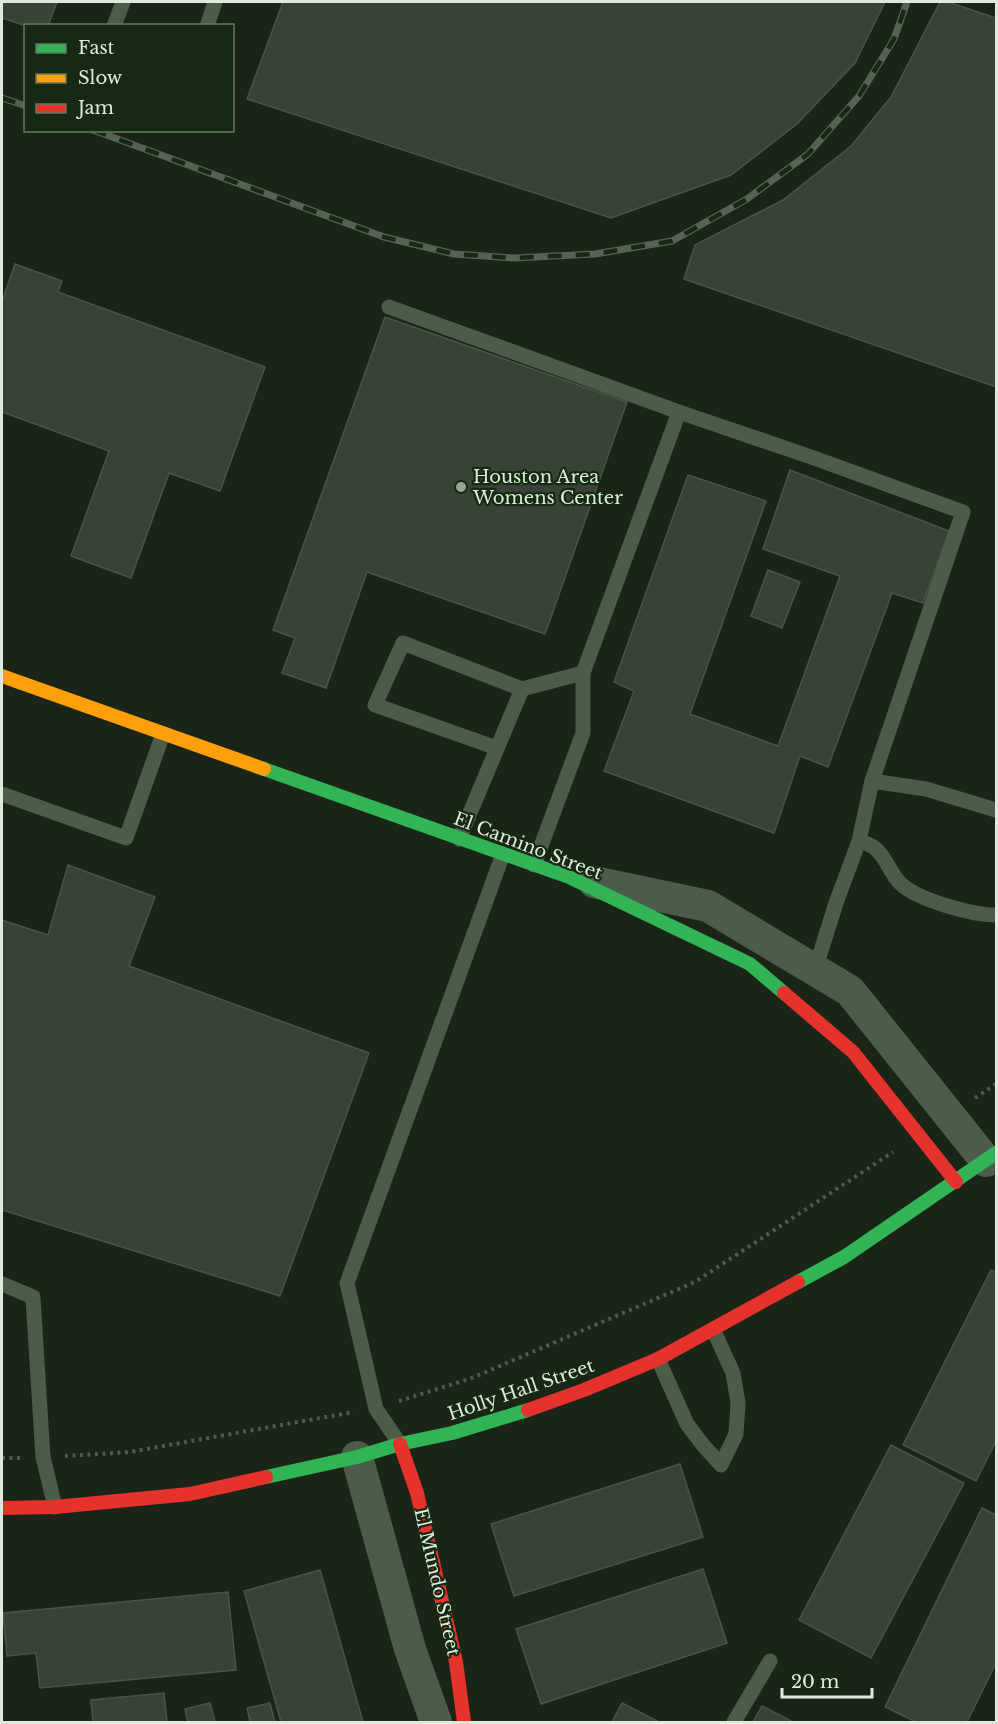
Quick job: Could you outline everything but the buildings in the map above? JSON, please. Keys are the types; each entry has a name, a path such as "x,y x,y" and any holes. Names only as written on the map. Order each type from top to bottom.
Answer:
{"street":[{"name":"El Camino Street","path":"2,676 569,877 750,964 853,1052 956,1182"},
{"path":"569,877 708,906 850,991 949,1115 991,1157"},
{"name":"Holly Hall Street","path":"2,1508 55,1507 190,1494 357,1457 508,1417 584,1390 658,1359 844,1257 991,1157"},
{"name":"El Mundo Street","path":"400,1444 417,1493 456,1662 464,1722"},
{"path":"357,1457 410,1649 436,1722"}],"lane":[{"path":"115,24 123,2"},
{"path":"208,24 215,2"},
{"path":"389,307 963,513 872,782 859,841 815,970"},
{"path":"534,865 583,733 583,673 679,412"},
{"path":"497,748 375,705 403,644 522,689 583,673"},
{"path":"459,839 522,689"},
{"path":"2,794 126,838 163,734"},
{"path":"872,782 926,789 996,810"},
{"path":"859,841 874,847 885,859 899,883 912,893 967,912 996,915"},
{"path":"400,1444 376,1408 347,1283 503,854"},
{"path":"2,1284 33,1298 44,1457 55,1507"},
{"path":"658,1359 687,1424 722,1465 736,1434 738,1402 733,1373 713,1329"},
{"path":"734,1722 770,1661"}],"path":[{"path":"949,1115 996,1084"},
{"path":"2,1458 130,1452 376,1408 472,1378 695,1282 919,1135"}],"railway":[{"path":"98,132 384,237 454,254 514,258 595,254 672,241 747,199 808,154 859,96 894,39 907,2"},
{"path":"2,98 24,105"}],"traffic: fast":[{"path":"264,769 569,877 750,964 784,993"},
{"path":"798,1282 844,1257 996,1153"},
{"path":"266,1477 452,1433 528,1410"}],"traffic: slow":[{"path":"2,676 264,769"}],"traffic: jam":[{"path":"784,993 853,1052 956,1182"},
{"path":"528,1410 584,1390 658,1359 798,1282"},
{"path":"400,1444 417,1493 456,1662 464,1722"},
{"path":"2,1508 55,1507 190,1494 266,1477"}],"place":[{"name":"Houston Area Womens Center","path":"461,487"}]}
